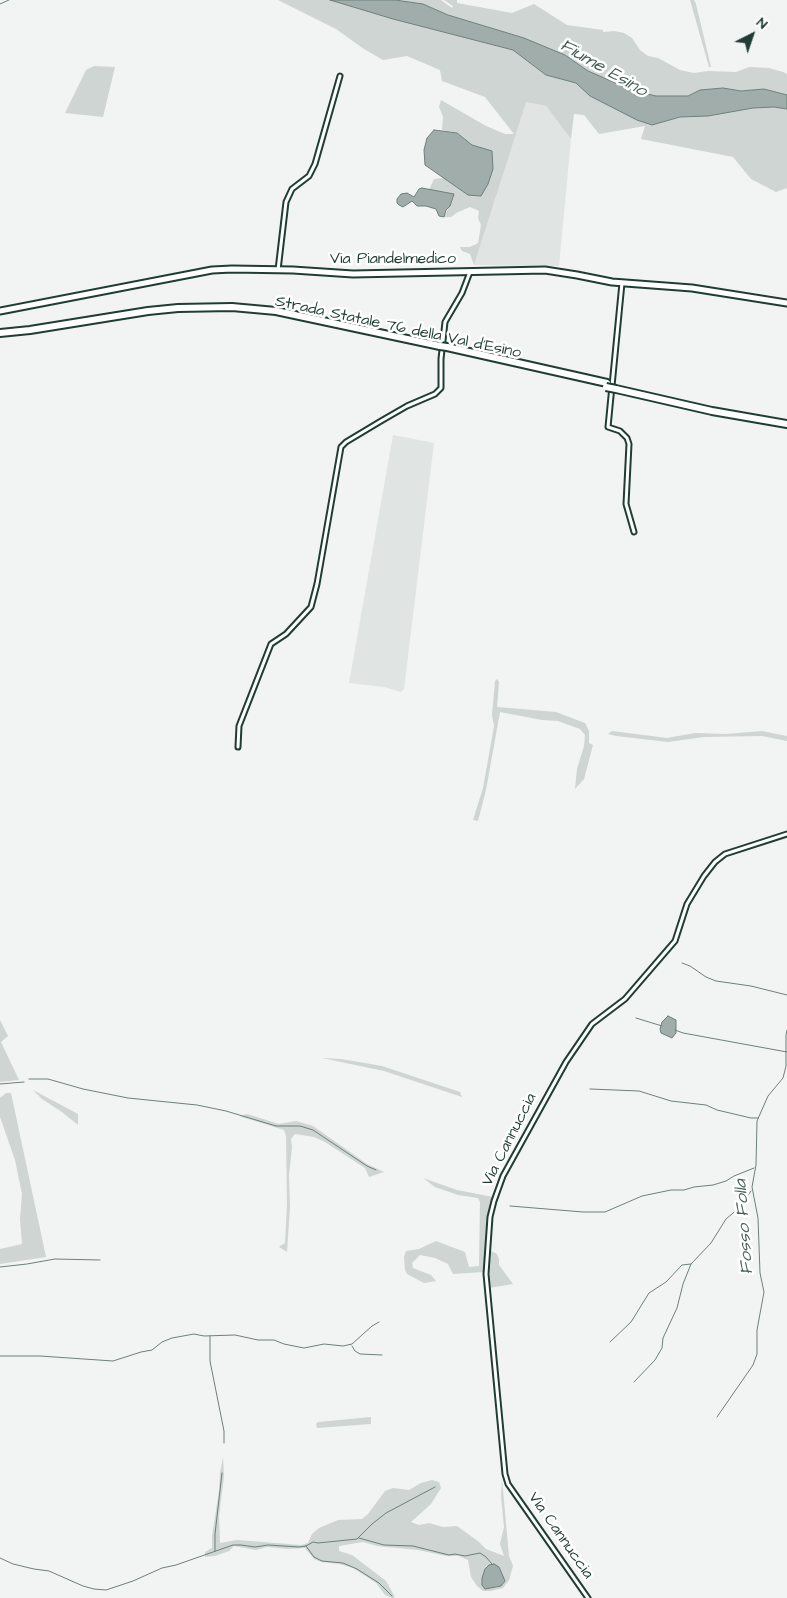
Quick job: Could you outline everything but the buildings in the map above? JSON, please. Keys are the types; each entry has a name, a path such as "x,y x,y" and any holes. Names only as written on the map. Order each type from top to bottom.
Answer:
{"highway":[{"name":"Strada Statale 76 della Val d'Esino","path":"0,334 178,308 232,307 276,311 616,387 787,420"},
{"name":"Strada Statale 76 della Val d'Esino","path":"616,387 712,411 787,424"}],"main road":[{"name":"Via Piandelmedico","path":"0,311 212,270 232,269 353,274 545,270 622,283 692,288 787,303"}],"street":[{"path":"278,270 286,202 292,190 309,176 315,164 340,76"},
{"path":"238,747 239,726 271,644 286,634 311,607 317,584 341,447 387,417 435,394 441,388 441,359 445,322 462,293 470,272"},
{"path":"622,283 608,427 620,432 627,438 629,444 626,504 634,532"},
{"name":"Via Cannuccia","path":"588,1598 508,1484 505,1474 486,1274 490,1217 494,1201 504,1176 566,1062 592,1024 625,999 675,941 687,904 699,883 715,862 731,851 787,834"}],"shaded area":[{"path":"278,0 330,0 393,19 513,50 546,75 576,83 590,96 652,125 680,117 708,116 753,108 774,107 787,109 787,188 776,192 751,179 733,157 641,139 645,126 599,134 584,115 574,114 571,139 546,106 526,102 474,265 470,254 462,251 460,247 470,247 478,243 481,225 478,218 479,211 470,207 451,217 444,217 452,201 451,193 429,190 434,179 444,178 468,195 472,145 457,133 442,130 443,117 439,107 441,100 486,126 505,134 514,134 485,97 442,81 440,70 407,56 383,60 336,29"},
{"path":"330,0 395,0 423,4 448,15 524,38 565,55 588,71 634,91 656,96 688,96 700,90 723,88 741,91 764,89 787,95 787,109 774,107 753,108 708,116 680,117 652,125 637,120 590,96 576,83 546,75 513,50 393,19"},
{"path":"395,0 441,0 452,8 453,6 444,0 457,0 457,3 512,13 534,4 567,25 603,30 603,32 614,31 624,33 632,38 640,50 648,56 658,58 680,70 694,73 708,71 736,72 749,67 769,68 783,72 787,74 787,95 764,89 741,91 723,88 700,90 688,96 656,96 634,91 588,71 565,55 524,38 448,15 423,4"},
{"path":"690,0 694,0 696,4 711,67 709,67"},
{"path":"94,66 115,67 103,117 65,113 86,70"},
{"path":"525,102 546,106 571,139 559,266 474,265"},
{"path":"434,130 457,133 472,145 492,151 493,169 488,184 481,196 468,195 425,165 424,150 427,138"},
{"path":"419,189 454,194 444,217 439,216 436,209 417,206 412,201 403,207 397,203 397,199 401,194 407,193 414,197"},
{"path":"393,435 434,443 404,689 401,692 384,687 349,683"},
{"path":"497,679 499,682 497,707 556,712 585,723 589,731 589,743 593,745 584,779 575,789 577,769 584,746 585,735 580,729 558,721 500,712 486,790 478,821 473,820 483,788 494,726 492,715 495,681"},
{"path":"612,731 667,738 695,733 726,734 762,731 787,736 787,741 762,736 704,737 668,742 608,734"},
{"path":"668,1016 676,1020 676,1033 672,1038 661,1033 660,1029 662,1022"},
{"path":"0,1020 8,1036 1,1042 19,1080 0,1082"},
{"path":"322,1058 341,1059 382,1066 460,1092 462,1097 384,1071"},
{"path":"33,1090 78,1114 78,1125 42,1099"},
{"path":"6,1093 11,1093 46,1257 0,1264 0,1249 22,1244 20,1219 22,1194 15,1160 0,1117 0,1098"},
{"path":"247,1114 279,1124 296,1121 313,1126 367,1164 384,1172 369,1177 365,1168 325,1142 314,1137 295,1134 291,1139 287,1252 279,1247 285,1243 287,1204 286,1136 284,1130 239,1116"},
{"path":"423,1178 457,1190 493,1197 488,1214 484,1272 453,1274 448,1264 435,1258 420,1255 412,1263 413,1268 431,1275 436,1281 424,1283 407,1274 404,1257 406,1251 419,1249 436,1241 465,1252 469,1267 479,1266 480,1202 478,1198 458,1195 435,1187"},
{"path":"491,1251 497,1254 499,1265 513,1284 489,1288"},
{"path":"371,1417 371,1424 317,1428 316,1424 318,1422"},
{"path":"223,1457 224,1476 219,1516 220,1543 237,1540 301,1545 308,1543 312,1534 319,1528 338,1520 362,1519 385,1491 393,1488 409,1490 421,1483 432,1480 439,1482 441,1488 431,1504 411,1522 419,1525 429,1523 443,1527 457,1526 486,1549 504,1556 500,1544 504,1527 501,1496 502,1479 509,1556 513,1566 509,1580 503,1588 483,1591 471,1577 468,1560 459,1556 446,1556 418,1550 377,1546 363,1542 339,1546 339,1551 352,1555 386,1581 395,1597 392,1598 385,1595 376,1583 353,1568 321,1562 314,1559 305,1548 267,1547 256,1550 234,1546 229,1551 205,1557 205,1552 212,1548"},
{"path":"494,1564 499,1567 505,1581 501,1586 485,1589 482,1585 482,1578 485,1569 489,1565"}],"waterway":[{"path":"0,4 9,0"},
{"path":"682,963 716,981 751,986 787,995"},
{"path":"636,1018 662,1026"},
{"path":"675,1030 787,1052"},
{"name":"Fosso Folla","path":"717,1417 753,1365 757,1354 757,1330 764,1292 760,1273 758,1218 752,1187 756,1165 757,1121 768,1096 783,1078 786,1066 787,1030"},
{"path":"29,1079 48,1079 83,1089 128,1098 197,1105 226,1111 276,1126 300,1126 313,1130 376,1170"},
{"path":"0,1084 24,1082"},
{"path":"590,1089 639,1091 671,1101 706,1105 717,1110 758,1118"},
{"path":"510,1206 605,1212 642,1196 713,1185 754,1168"},
{"path":"634,1382 655,1360 662,1348 663,1338 677,1308 683,1284 691,1264 711,1243 726,1219 739,1208 751,1191"},
{"path":"0,1267 55,1259 100,1260"},
{"path":"610,1342 631,1322 649,1293 666,1282 682,1265 691,1264"},
{"path":"0,1356 40,1356 113,1361 152,1350 162,1342 172,1338 194,1334 204,1336 235,1335 258,1340 274,1340 304,1348 324,1344 343,1346 352,1344 379,1322"},
{"path":"210,1336 210,1361 224,1431 224,1443"},
{"path":"352,1346 360,1354 382,1355"},
{"path":"215,1551 215,1534 222,1473"},
{"path":"0,1558 13,1564 49,1571 83,1586 106,1590 162,1568 233,1545 299,1547 313,1542 357,1539 386,1513 435,1487"},
{"path":"359,1538 384,1545 413,1546 449,1555 465,1556 480,1553 492,1564"},
{"path":"306,1546 314,1557 322,1561 343,1563 357,1569 379,1583 392,1596"}],"water label":[{"name":"Fiume Esino","path":"603,69"}]}
